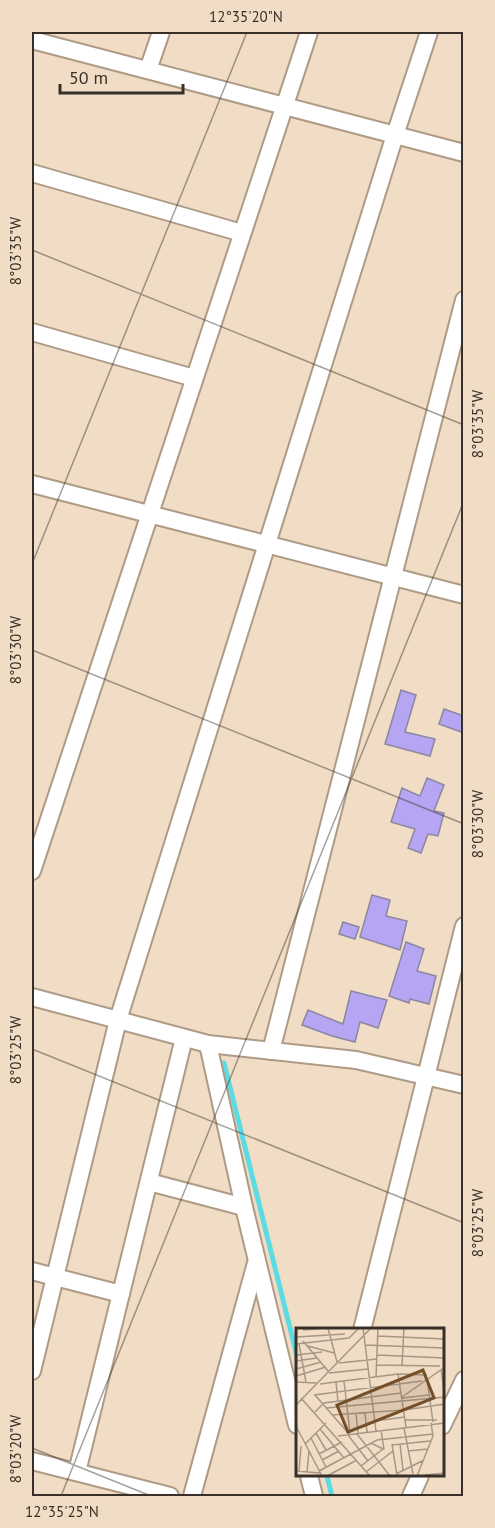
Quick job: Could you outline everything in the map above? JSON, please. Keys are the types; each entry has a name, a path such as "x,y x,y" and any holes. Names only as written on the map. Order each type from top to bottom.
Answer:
{"street":[{"path":"148,70 160,32"},
{"path":"32,871 309,32"},
{"path":"32,1371 118,1020 429,32"},
{"path":"32,40 464,153"},
{"path":"32,173 242,233"},
{"path":"271,1051 464,300"},
{"path":"32,332 195,378"},
{"path":"32,484 149,516 464,595"},
{"path":"362,1328 464,926"},
{"path":"32,997 208,1044 356,1060 464,1085"},
{"path":"77,1473 184,1038"},
{"path":"208,1044 244,1207 296,1421"},
{"path":"149,1182 244,1207"},
{"path":"192,1497 257,1260"},
{"path":"32,1271 121,1294"},
{"path":"444,1422 464,1380"},
{"path":"32,1461 170,1497"},
{"path":"309,1477 314,1497"},
{"path":"411,1497 420,1477"}],"building":[{"path":"401,690 416,695 405,732 435,739 430,756 385,744"},
{"path":"444,709 464,716 464,733 439,724"},
{"path":"427,778 444,785 434,811 444,813 438,836 428,834 421,853 408,848 415,829 391,822 402,788 420,796"},
{"path":"372,895 390,900 386,916 407,921 400,950 360,937"},
{"path":"343,922 359,927 355,939 339,934"},
{"path":"406,942 424,949 417,971 436,976 429,1004 410,999 409,1003 389,996"},
{"path":"351,991 387,1000 378,1028 360,1022 355,1042 302,1025 308,1010 343,1024"}],"waterway":[{"path":"224,1063 296,1352"},
{"path":"327,1477 332,1496"}]}
